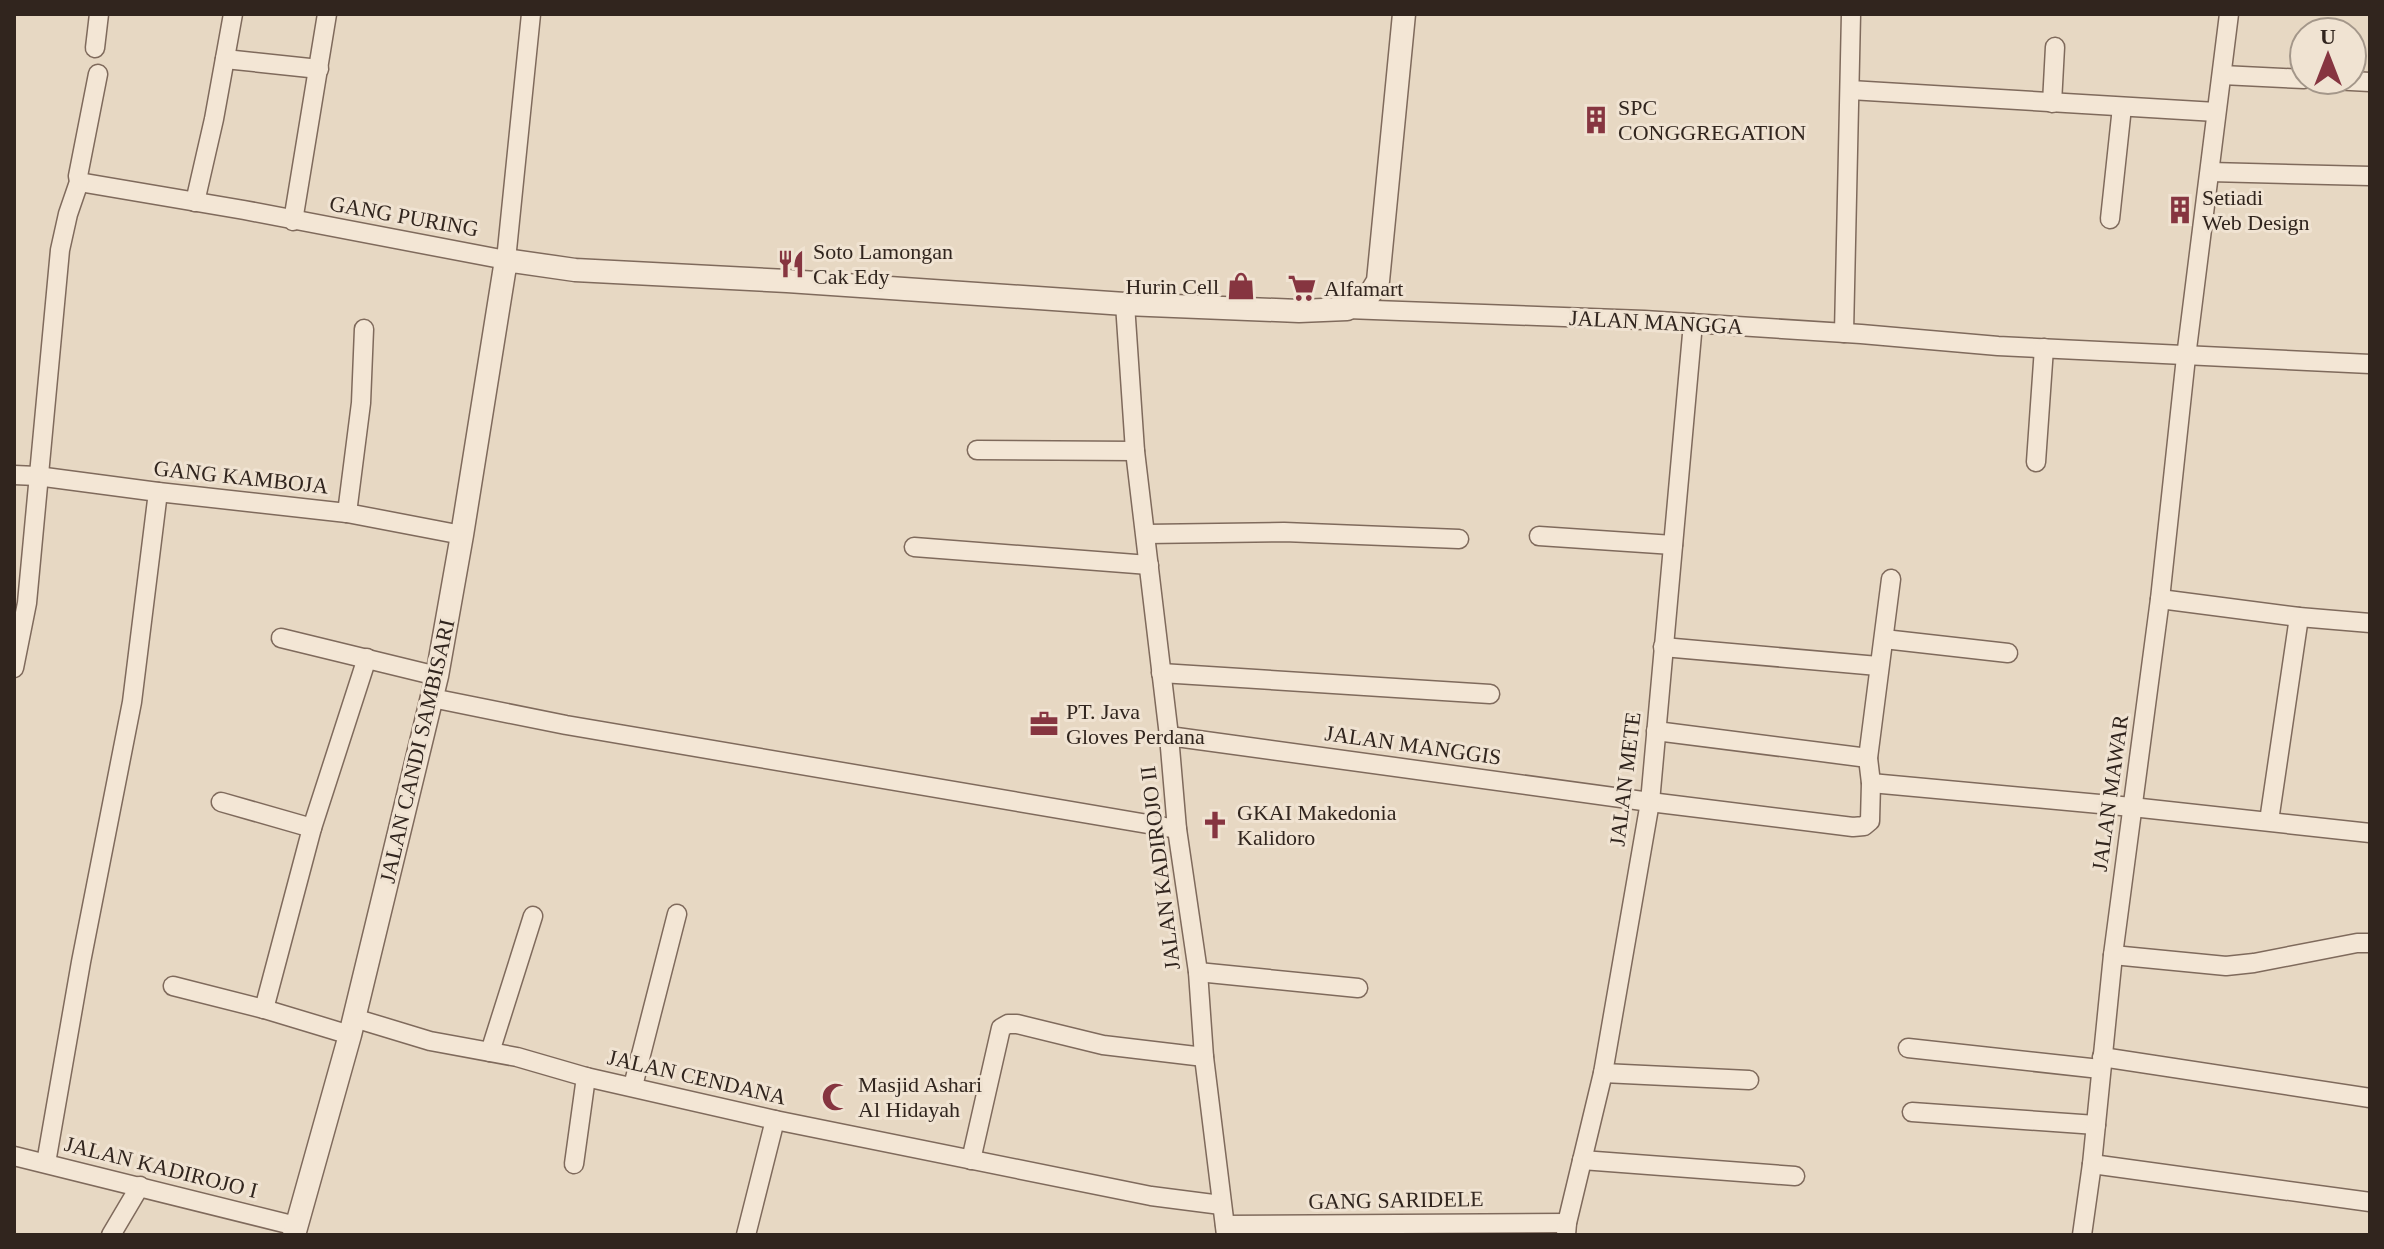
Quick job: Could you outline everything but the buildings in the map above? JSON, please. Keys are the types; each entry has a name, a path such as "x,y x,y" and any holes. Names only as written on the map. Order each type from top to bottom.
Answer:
{"street":[{"path":"95,48 99,14"},
{"path":"195,202 233,14"},
{"path":"293,221 327,14"},
{"path":"506,260 531,14"},
{"path":"1347,309 1370,294 1378,281 1404,14"},
{"path":"1844,333 1851,14"},
{"name":"JALAN MAWAR","path":"2082,1235 2113,955 2160,599 2186,357 2229,14"},
{"path":"2052,103 2055,47"},
{"path":"225,59 319,69"},
{"path":"14,668 27,603 60,250 79,182 98,74"},
{"path":"2222,75 2288,78"},
{"path":"1850,90 2216,112"},
{"path":"2110,219 2122,107"},
{"path":"2210,172 2370,176"},
{"name":"GANG PURING","path":"79,182 506,260"},
{"name":"JALAN MANGGA","path":"506,260 575,270 1125,304 1299,311 1347,309 1693,323 1998,346 2370,364"},
{"name":"JALAN CANDI SAMBISARI","path":"295,1230 352,1026 435,687 506,260"},
{"name":"JALAN KADIROJO II","path":"1125,304 1135,451 1177,829 1198,972 1204,1057 1225,1230"},
{"name":"JALAN METE","path":"1567,1229 1603,1073 1650,802 1693,323"},
{"path":"347,513 361,403 364,329"},
{"path":"2036,462 2044,348"},
{"path":"977,450 1135,451"},
{"name":"GANG KAMBOJA","path":"14,475 347,513 462,535"},
{"path":"46,1163 81,962 132,702 158,492"},
{"path":"1146,534 1284,532 1459,539"},
{"path":"1539,536 1673,545"},
{"path":"914,547 1149,565"},
{"path":"1891,579 1868,758 1871,783 2370,833"},
{"path":"2160,599 2370,623"},
{"path":"2269,821 2299,617"},
{"path":"281,638 367,658 435,687 566,725 1177,829"},
{"path":"1884,639 2008,653"},
{"path":"1663,647 1878,666"},
{"path":"264,1009 312,828 367,658"},
{"path":"1161,673 1490,694"},
{"path":"1656,731 1868,758"},
{"name":"JALAN MANGGIS","path":"1169,736 1853,827 1864,826 1870,821 1871,783"},
{"path":"221,802 312,828"},
{"path":"633,1086 677,914"},
{"path":"490,1052 533,916"},
{"path":"2113,955 2226,966 2370,943"},
{"path":"1198,972 1358,988"},
{"name":"JALAN CENDANA","path":"173,986 264,1009 517,1057 586,1077 775,1120 1151,1196 1221,1205"},
{"path":"971,1160 1001,1028 1008,1024 1103,1045 1204,1057"},
{"path":"1908,1048 2101,1063 2370,1098"},
{"path":"1603,1073 1749,1080"},
{"path":"574,1164 586,1077"},
{"path":"1912,1112 2096,1125"},
{"path":"746,1235 775,1120"},
{"name":"JALAN KADIROJO I","path":"14,1156 140,1186 295,1230"},
{"path":"1582,1160 1795,1176"},
{"path":"2092,1164 2370,1202"},
{"path":"111,1235 140,1186"},
{"name":"GANG SARIDELE","path":"1225,1230 1567,1229"}],"place":[{"name":"SPC CONGGREGATION","path":"1596,120"},
{"name":"Setiadi Web Design","path":"2180,210"},
{"name":"Soto Lamongan Cak Edy","path":"791,264"},
{"name":"Hurin Cell","path":"1241,286"},
{"name":"Alfamart","path":"1302,288"},
{"name":"PT. Java Gloves Perdana","path":"1044,724"},
{"name":"GKAI Makedonia Kalidoro","path":"1215,825"},
{"name":"Masjid Ashari Al Hidayah","path":"836,1097"}]}
